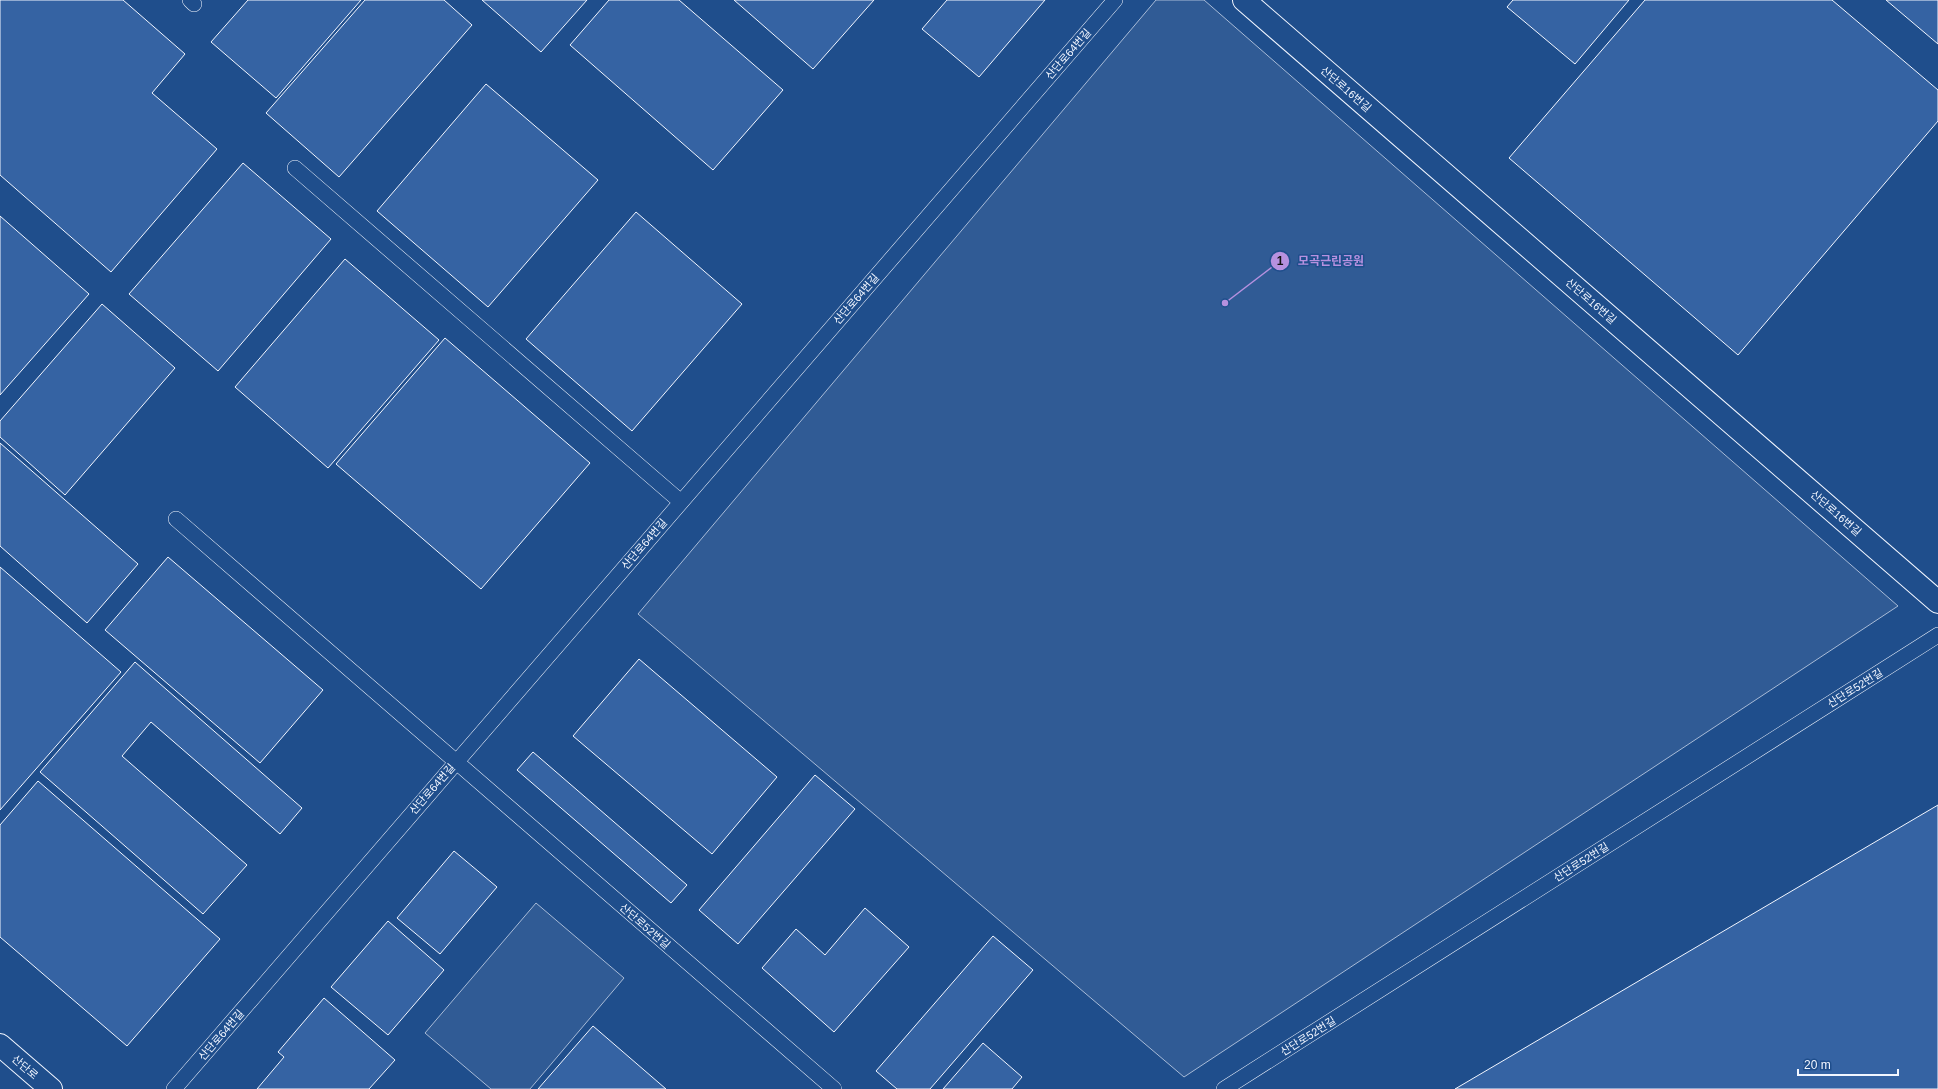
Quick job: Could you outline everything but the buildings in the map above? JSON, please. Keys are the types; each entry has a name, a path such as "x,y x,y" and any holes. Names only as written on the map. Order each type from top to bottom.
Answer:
{"street":[{"name":"산단로16번길","path":"1244,0 1938,602"},
{"name":"산단로","path":"0,1045 50,1089"}],"lane":[{"name":"산단로64번길","path":"174,1089 1115,0"},
{"path":"295,168 681,502"},
{"name":"산단로52번길","path":"176,519 834,1089"},
{"name":"산단로52번길","path":"1224,1089 1938,635"}],"shaded area":[{"path":"1156,0 1204,0 1898,606 1184,1077 638,614"},
{"path":"536,903 624,978 530,1089 491,1089 425,1033"}],"place":[{"name":"모곡근린공원","path":"1225,303"}]}
